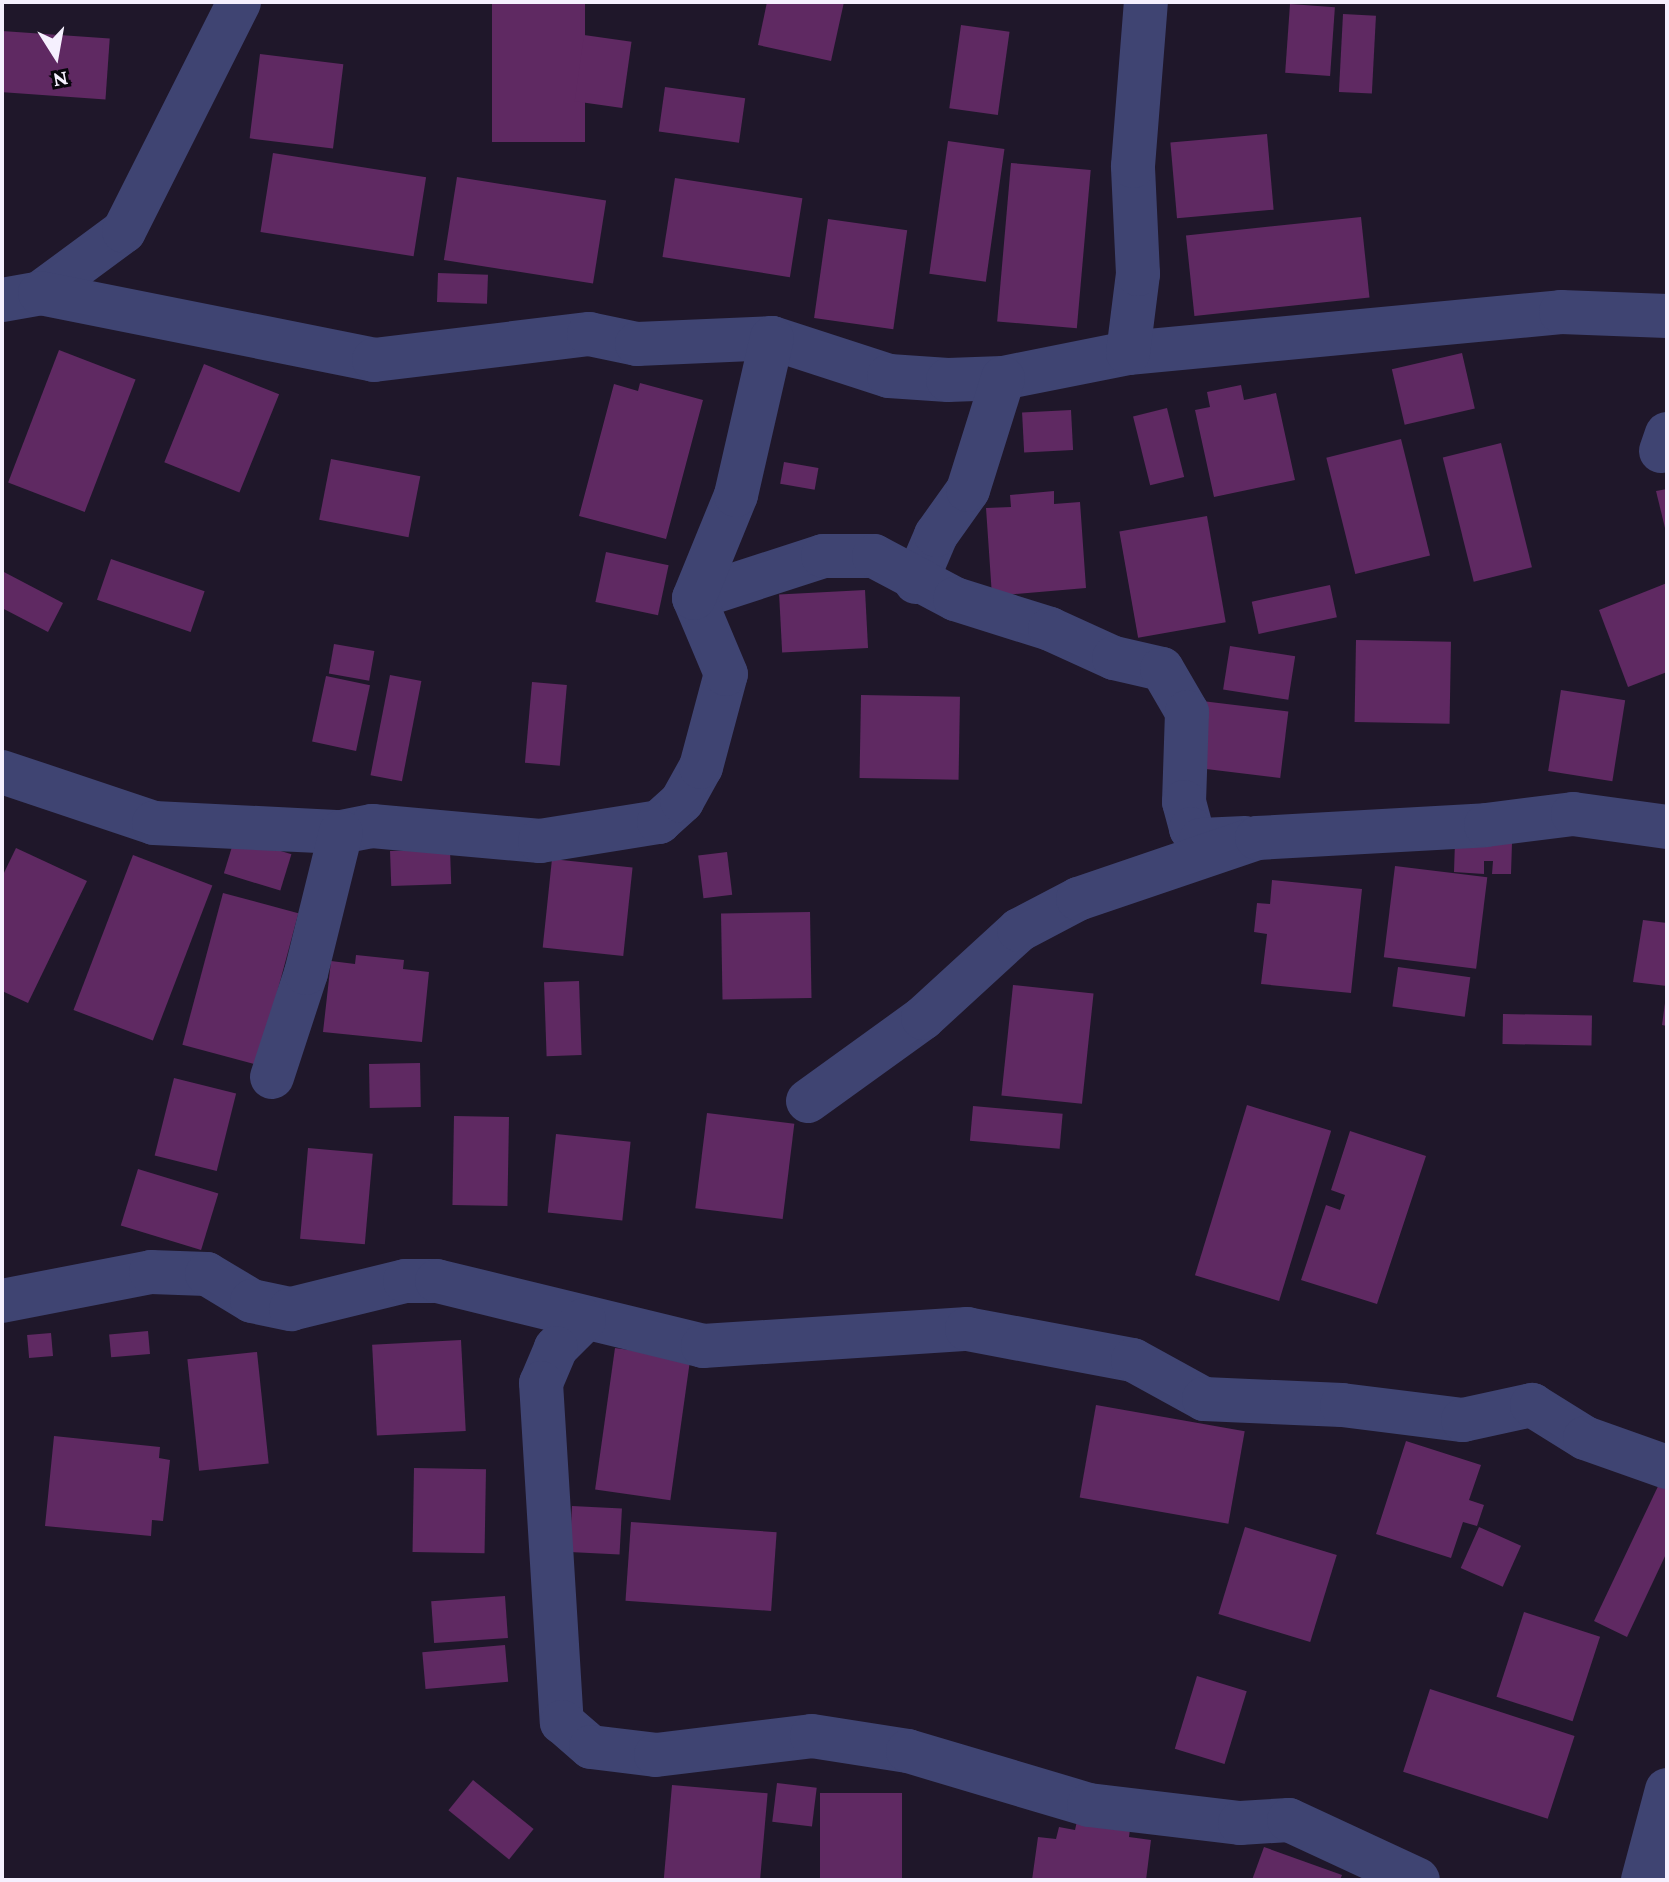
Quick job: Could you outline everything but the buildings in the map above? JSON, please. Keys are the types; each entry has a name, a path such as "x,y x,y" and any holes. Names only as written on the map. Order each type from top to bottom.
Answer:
{"street":[{"path":"21,296 124,231 239,2"},
{"path":"1128,353 1138,274 1133,166 1146,2"},
{"path":"21,296 374,360 589,334 637,344 772,338 889,376 1003,378 1128,353 1561,312 1667,316"},
{"path":"2,772 154,823 341,832 372,826 540,841 659,822 682,801 701,767 726,674 694,598 736,495 772,338"},
{"path":"916,582 936,535 968,490 1003,378"},
{"path":"694,598 823,556 874,556 916,582 1114,658 1162,669 1187,712 1184,802 1191,829 1201,840 1486,825 1573,814 1667,827"},
{"path":"272,1077 306,973 341,832"},
{"path":"808,1101 923,1018 1019,930 1078,899 1257,838"},
{"path":"2,1301 151,1272 207,1274 252,1301 291,1309 405,1281 437,1281 584,1320 703,1346 967,1329 1133,1360 1204,1399 1342,1405 1463,1420 1532,1405 1585,1438 1667,1467"},
{"path":"584,1320 556,1348 541,1383 562,1722 591,1747 656,1755 812,1736 908,1751 1089,1805 1240,1823 1289,1820 1418,1880"},
{"path":"1643,1880 1667,1790"}]}
